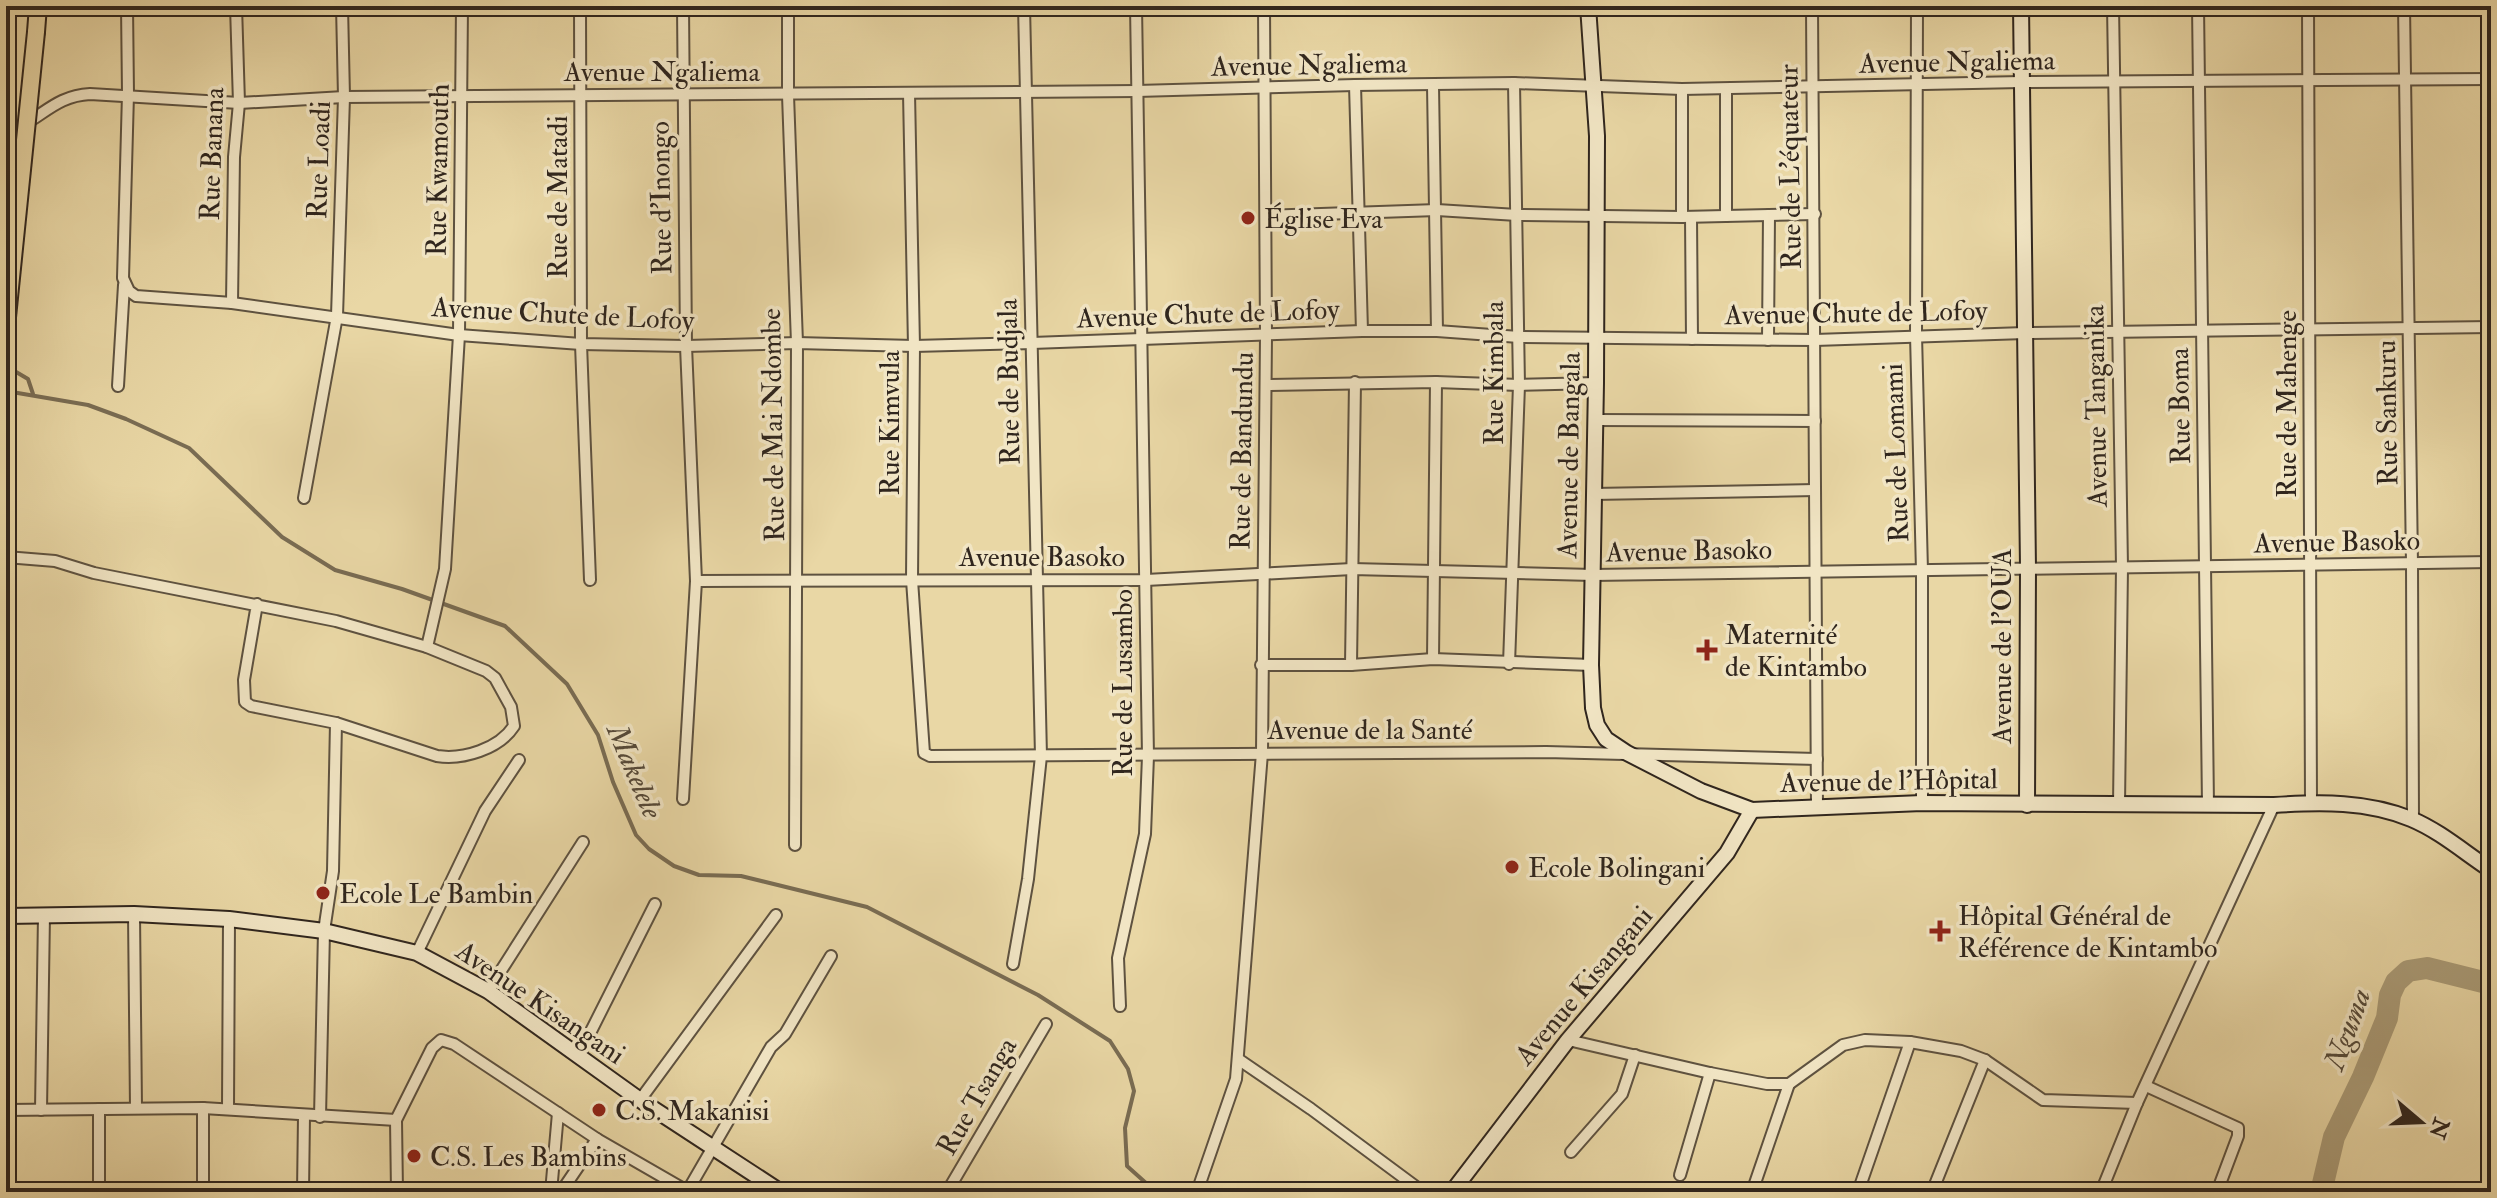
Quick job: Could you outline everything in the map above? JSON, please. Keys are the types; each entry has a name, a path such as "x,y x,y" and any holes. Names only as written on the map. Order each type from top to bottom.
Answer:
{"main road":[{"path":"6,327 38,6"}],"street":[{"path":"118,386 124,285 127,6"},
{"name":"Rue Banana","path":"232,303 234,157 239,103 236,6"},
{"name":"Rue Loadi","path":"304,498 337,316 344,97 342,6"},
{"name":"Rue Kwamouth","path":"427,647 445,569 459,335 462,6"},
{"name":"Rue de Matadi","path":"580,6 581,344 590,580"},
{"name":"Rue d'Inongo","path":"683,6 686,346 696,581 683,799"},
{"name":"Rue de Mai Ndombe","path":"788,6 797,343 795,845"},
{"name":"Rue de Budjala","path":"1013,964 1028,879 1041,756 1024,6"},
{"name":"Rue de Lusambo","path":"1120,1006 1118,958 1145,834 1148,756 1136,6"},
{"name":"Rue de Bandundu","path":"1197,1192 1236,1079 1262,753 1266,385 1264,6"},
{"path":"1588,7 1681,6"},
{"name":"Rue de L'équateur","path":"1812,6 1817,807"},
{"name":"Rue de Lomami","path":"1917,6 1916,335 1922,571 1922,803"},
{"name":"Avenue de l’OUA","path":"2021,6 2028,568 2027,805"},
{"name":"Avenue Tanganika","path":"2113,6 2122,567 2119,805"},
{"name":"Rue Boma","path":"2198,6 2208,805"},
{"name":"Rue de Mahenge","path":"2308,6 2311,803"},
{"name":"Rue Sankuru","path":"2404,6 2413,820"},
{"name":"Avenue de Bangala","path":"1588,7 1595,88 1597,215 1593,708 1597,725 1606,739 1627,753 1701,791 1752,810"},
{"name":"Avenue Ngaliema","path":"7,132 72,95 128,94 239,103 344,97 1137,91 1514,83 1595,88 1726,89 2021,82 2491,79"},
{"name":"Rue Kimbala","path":"1509,664 1519,385 1514,83"},
{"path":"1355,85 1362,331"},
{"path":"1433,86 1437,331"},
{"path":"1682,89 1692,339"},
{"path":"1726,89 1726,216"},
{"name":"Rue Kimvula","path":"909,93 914,346 912,580 924,753"},
{"path":"1266,216 1437,210 1517,215 1687,217 1815,214"},
{"path":"1768,340 1769,215"},
{"name":"Avenue Chute de Lofoy","path":"124,285 136,296 232,303 459,335 581,344 686,346 797,343 914,346 1141,341 1362,331 1437,331 1519,337 1815,340 1916,335 2491,327"},
{"path":"1351,665 1355,382"},
{"path":"1266,385 1355,382 1596,383"},
{"path":"1433,659 1436,382"},
{"path":"1596,420 1815,421"},
{"path":"1593,494 1815,490"},
{"path":"6,557 55,561 94,573 257,604 336,621 427,647 486,671 495,678 511,707 514,720 511,730 495,742 462,757 451,758 336,723 251,706 245,702 244,680 257,604"},
{"name":"Avenue Basoko","path":"696,581 1146,580 1352,569 1593,575 2491,562"},
{"path":"1261,665 1351,665 1433,659 1591,665"},
{"path":"320,1117 324,931 333,871 336,723"},
{"name":"Avenue de la Santé","path":"924,753 930,756 1148,756 1627,753 1817,759"},
{"path":"417,953 485,811 519,760"},
{"name":"Avenue de l’Hôpital","path":"1752,810 1922,803 2027,805"},
{"path":"2027,805 2311,803 2367,806 2413,820 2491,870"},
{"path":"2101,1192 2137,1103 2274,805"},
{"name":"Avenue Kisangani","path":"1452,1192 1568,1040 1727,853 1752,810"},
{"path":"488,991 583,842"},
{"path":"579,1055 655,904"},
{"path":"134,914 136,1108"},
{"name":"Avenue Kisangani","path":"6,916 134,914 229,919 324,931 417,953 488,991 640,1100 781,1192"},
{"path":"41,1110 44,915"},
{"path":"640,1100 776,915"},
{"path":"228,1109 229,919"},
{"path":"397,1192 396,1120 432,1048 441,1040 454,1044 597,1139 688,1192 771,1047 785,1034 831,956"},
{"name":"Rue Tsanga","path":"947,1192 1046,1024"},
{"path":"1568,1040 1710,1073 1767,1084 1789,1084"},
{"path":"1752,1192 1789,1084 1843,1045 1865,1040 1910,1042 1961,1051 1985,1060 2043,1100 2137,1103"},
{"path":"1858,1192 1910,1042"},
{"path":"1571,1152 1622,1094 1635,1055"},
{"path":"1238,1059 1423,1192"},
{"path":"1932,1192 1985,1060"},
{"path":"1680,1175 1710,1073"},
{"path":"2146,1086 2238,1128 2238,1136 2217,1192"},
{"path":"203,1108 203,1192"},
{"path":"6,1110 203,1108 396,1120"},
{"path":"99,1109 99,1192"},
{"path":"551,1192 558,1113"},
{"path":"303,1192 304,1116"},
{"path":"561,1192 597,1139"}],"waterway":[{"path":"6,366 28,379 33,394"},
{"name":"Makelele","path":"6,391 88,405 189,448 282,537 335,570 402,589 505,626 567,684 598,735 613,782 636,835 649,849 674,866 699,875 741,876 867,907 1038,995 1110,1041 1128,1069 1134,1091 1125,1128 1127,1166 1156,1192"},
{"name":"Nguma","path":"2321,1192 2334,1137 2387,1018 2390,995 2396,982 2408,971 2427,968 2491,984"}],"place":[{"name":"Église Eva","path":"1248,218"},
{"name":"Maternité de Kintambo","path":"1707,650"},
{"name":"Ecole Bolingani","path":"1512,867"},
{"name":"Ecole Le Bambin","path":"323,893"},
{"name":"Hôpital Général de Référence de Kintambo","path":"1940,931"},
{"name":"C.S. Makanisi","path":"599,1110"},
{"name":"C.S. Les Bambins","path":"414,1156"}]}
